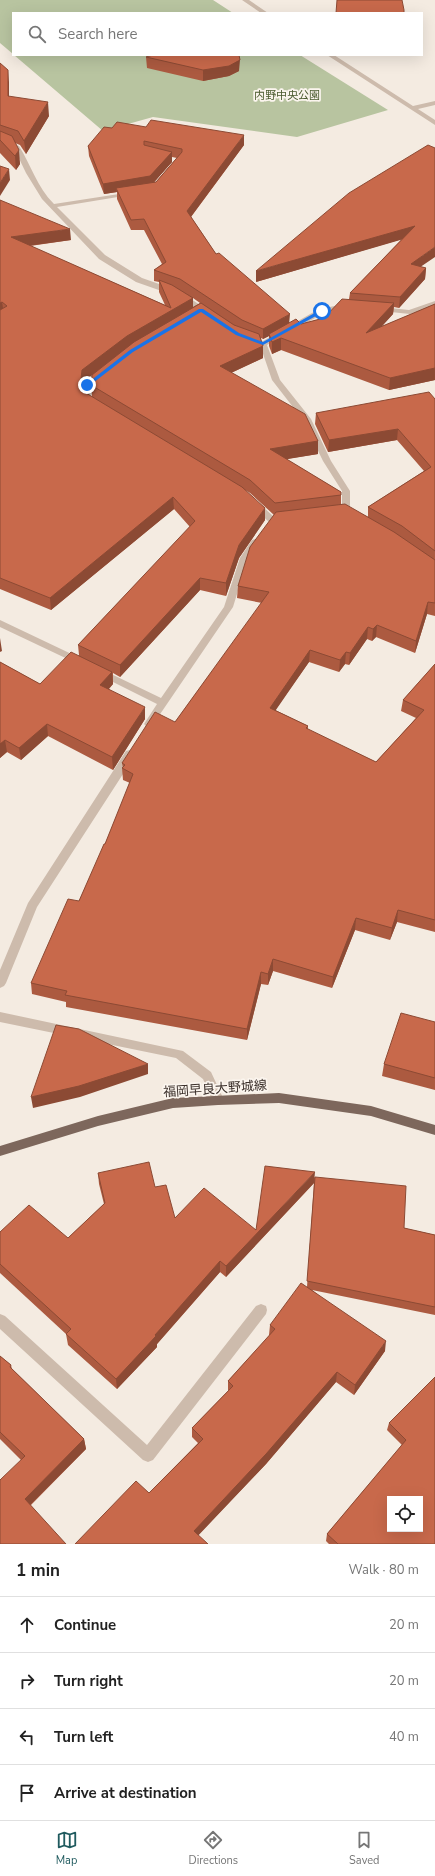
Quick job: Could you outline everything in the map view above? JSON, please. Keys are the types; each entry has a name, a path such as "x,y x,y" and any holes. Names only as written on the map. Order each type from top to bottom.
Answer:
{"main road":[{"name":"福岡早良大野城線","path":"0,1151 98,1121 173,1104 218,1100 279,1098 371,1111 435,1130"}],"street":[{"path":"245,0 263,12"},
{"path":"332,56 435,123"},
{"path":"413,108 435,103"},
{"path":"0,141 18,147 29,173 44,198 102,257 139,280 176,293 198,312 213,318"},
{"path":"53,206 138,192"},
{"path":"374,309 410,312 435,303"},
{"path":"244,337 263,344 322,311 345,306 352,307"},
{"path":"263,344 276,380 307,419 327,461 346,491 342,512 356,517"},
{"path":"99,407 86,399 87,385 106,371"},
{"path":"0,983 32,906 163,703 228,607 244,558 270,525 251,501"},
{"path":"0,623 163,703"},
{"path":"0,1017 179,1054 207,1076 218,1100"},
{"path":"0,1320 148,1455 261,1310"}],"green space":[{"path":"0,0 213,0 231,12 12,12 12,53 0,43"},
{"name":"内野中央公園","path":"15,56 302,56 388,110 297,137 153,117 103,131"}],"building":[{"path":"337,0 402,0 404,10 404,12 336,12"},
{"path":"239,56 240,60 229,66 203,70 146,57"},
{"path":"0,63 8,70 8,96 48,102 24,141 18,131 0,125"},
{"path":"151,120 244,135 187,211 216,254 219,253 290,314 263,329 242,320 180,279 154,270 166,262 144,219 131,220 116,188 156,182 182,152 182,149 144,141 144,145 172,152 150,176 103,184 88,146 104,127 112,128 117,122 146,127"},
{"path":"0,131 12,136 19,150 15,156 0,140"},
{"path":"428,145 435,148 435,247 411,264 426,268 400,297 350,293 415,226 256,271 349,193"},
{"path":"0,166 9,169 0,183"},
{"path":"0,200 70,229 11,237 171,308 159,280 172,285 193,298 127,336 82,370 80,388 242,487 265,508 239,545 226,583 200,578 120,665 78,645 195,521 173,497 50,598 0,578 0,310 7,306 2,302 0,303"},
{"path":"342,299 394,303 366,333 435,304 435,368 390,378 281,338 272,342 269,334 296,319 301,324 324,318"},
{"path":"201,303 234,325 259,334 263,346 220,366 305,414 318,441 270,449 341,492 341,495 275,503 250,480 91,385 92,375 134,342"},
{"path":"429,392 435,399 435,551 402,526 368,507 431,467 398,429 329,440 316,413"},
{"path":"345,504 394,532 435,560 435,603 428,602 416,641 377,625 373,629 368,627 350,653 346,652 340,660 310,650 270,708 308,726 306,728 376,762 424,710 403,700 435,664 435,920 398,910 392,928 356,918 333,977 273,959 268,974 261,972 247,1029 65,995 67,991 31,983 68,899 79,901 105,844 133,774 122,768 125,765 122,763 155,712 175,722 269,592 238,586 250,547 276,512"},
{"path":"71,652 112,672 100,685 145,707 112,757 47,724 19,748 5,740 0,744 0,662 40,684"},
{"path":"401,1013 435,1022 435,1078 384,1064"},
{"path":"56,1025 79,1029 148,1064 79,1086 31,1097"},
{"path":"149,1162 155,1187 166,1185 175,1218 204,1188 256,1230 265,1166 315,1172 226,1266 220,1261 155,1335 156,1336 116,1379 66,1334 71,1329 0,1264 0,1232 29,1205 68,1238 105,1203 98,1173"},
{"path":"315,1177 406,1186 404,1228 435,1235 435,1307 307,1281"},
{"path":"301,1283 386,1341 355,1385 337,1372 266,1454 194,1531 208,1544 75,1544 136,1481 149,1493 203,1439 192,1428 233,1386 228,1381 275,1329 270,1325"},
{"path":"0,1356 11,1365 10,1367 84,1439 25,1499 66,1544 0,1544 0,1480 25,1456 0,1432"},
{"path":"435,1377 435,1544 338,1544 327,1534 406,1440 389,1423"}],"route":[{"path":"87,385 131,351 201,310 238,334 263,344 322,311"}]}
